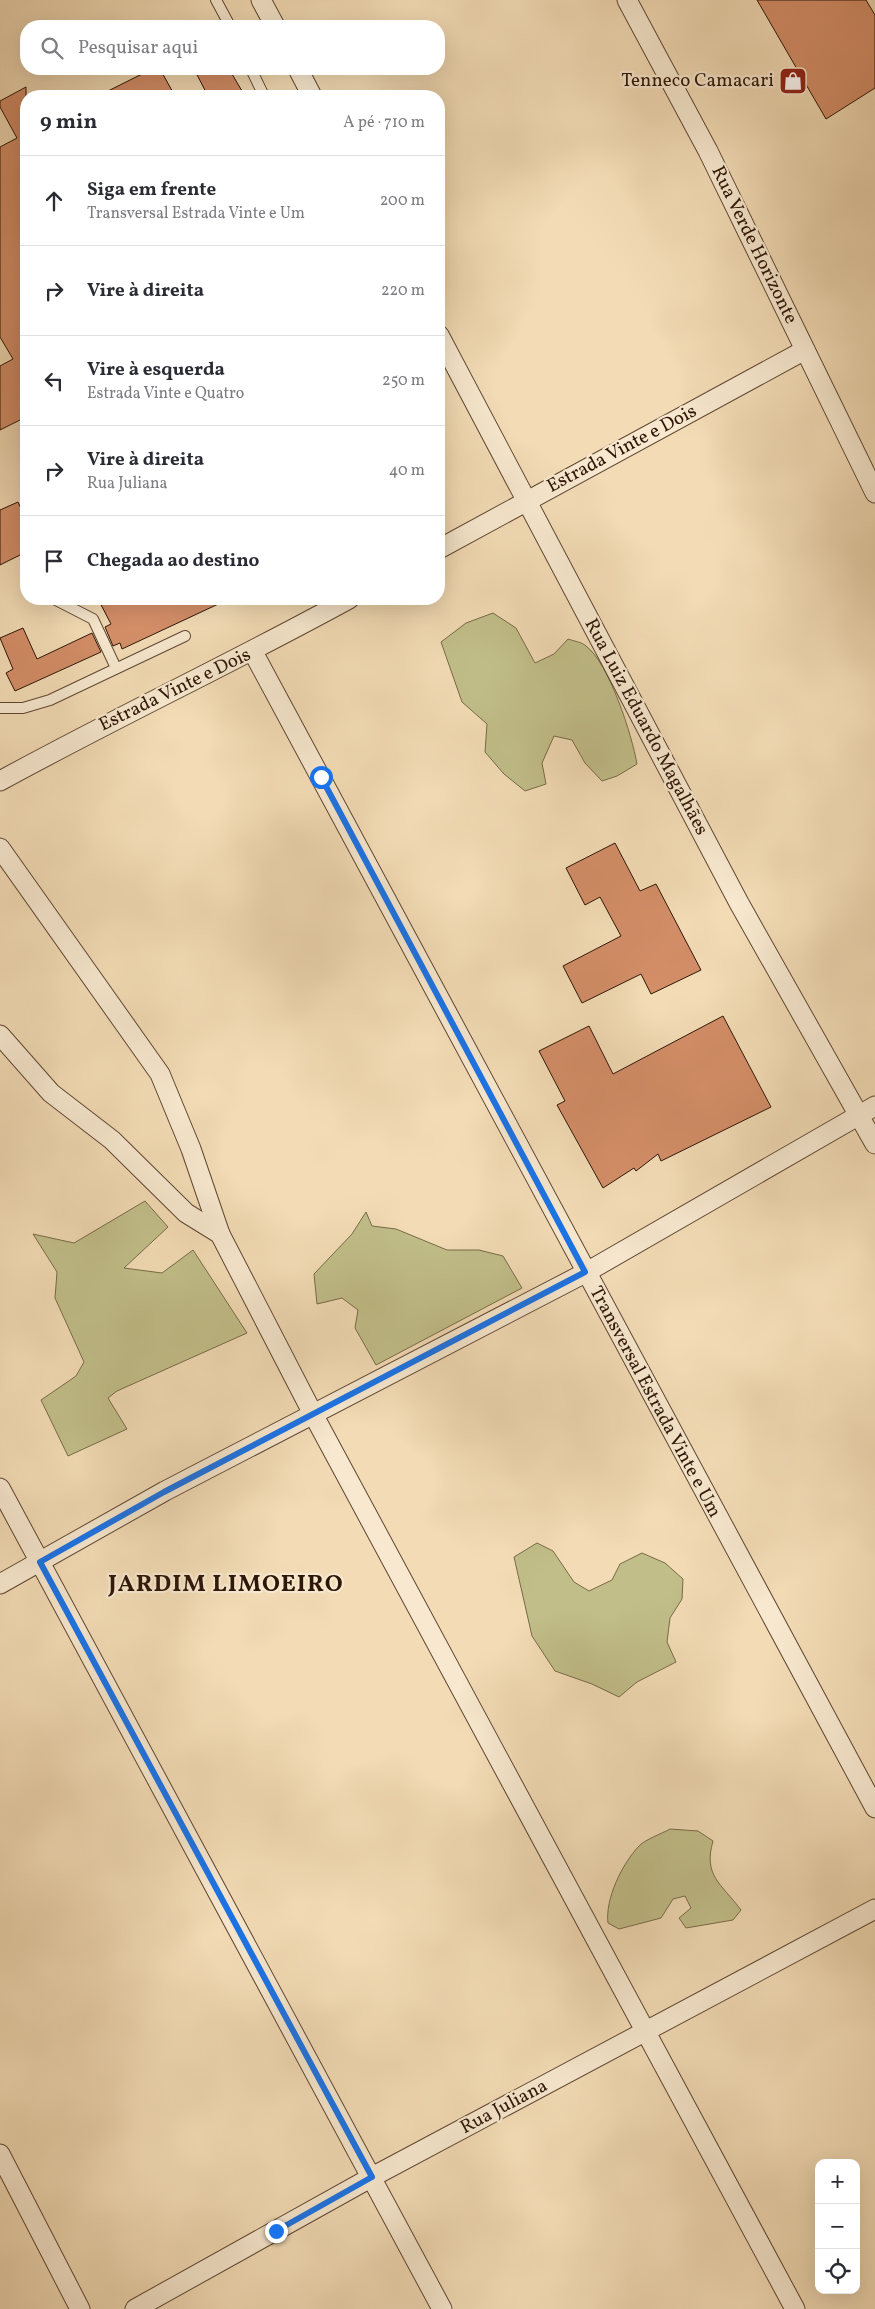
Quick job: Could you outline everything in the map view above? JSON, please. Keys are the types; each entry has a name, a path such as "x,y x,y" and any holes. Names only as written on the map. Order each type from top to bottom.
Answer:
{"street":[{"path":"261,0 272,20"},
{"name":"Rua Verde Horizonte","path":"627,0 708,151 875,493"},
{"path":"301,75 309,90"},
{"name":"Rua Luiz Eduardo Magalhães","path":"445,346 739,903 867,1110 875,1144"},
{"name":"Estrada Vinte e Dois","path":"445,546 805,350"},
{"name":"Estrada Vinte e Dois","path":"0,780 104,724 253,652 338,605"},
{"name":"Transversal Estrada Vinte e Um","path":"253,652 875,1808"},
{"path":"0,848 160,1074 191,1148 220,1234 313,1414 795,2309"},
{"path":"0,1034 51,1093 112,1140 186,1213 220,1234"},
{"path":"0,1584 164,1492 585,1272 867,1110"},
{"path":"0,1488 442,2309"},
{"name":"Rua Juliana","path":"135,2309 372,2177 875,1909"},
{"path":"0,2154 80,2309"}],"lane":[{"path":"216,0 227,20"},
{"path":"254,75 261,90"},
{"path":"66,605 93,619 116,668"},
{"path":"0,708 23,708 50,700 185,636"}],"shaded area":[{"path":"493,613 516,628 535,663 554,654 568,639 584,645 595,655 611,683 625,718 637,764 617,776 602,781 585,763 572,740 554,736 542,763 546,784 525,791 504,774 485,752 487,724 462,702 441,642 466,623"},
{"path":"145,1201 168,1227 124,1268 162,1273 193,1250 247,1333 117,1391 108,1398 127,1429 68,1456 41,1400 76,1376 84,1362 55,1298 57,1272 33,1234 74,1243"},
{"path":"366,1212 372,1226 396,1229 447,1250 479,1250 503,1256 522,1288 376,1365 355,1328 358,1310 342,1298 317,1304 314,1274 352,1234"},
{"path":"537,1543 553,1551 574,1582 589,1591 612,1580 620,1564 642,1553 665,1563 683,1579 682,1599 670,1618 667,1642 676,1662 637,1682 619,1697 592,1684 555,1671 532,1636 514,1557"},
{"path":"670,1829 698,1831 713,1841 710,1863 712,1871 721,1886 741,1910 733,1920 686,1928 679,1918 691,1908 685,1896 673,1899 661,1918 619,1929 608,1923 609,1903 612,1893 627,1862 642,1843"}],"building":[{"path":"757,0 866,0 875,15 875,88 826,119"},
{"path":"140,75 163,75 172,90 110,90"},
{"path":"197,75 233,75 241,90 205,90"},
{"path":"20,90 20,420 0,430 0,366 13,359 0,337 0,147 17,138 0,107 0,101"},
{"path":"18,502 20,506 20,555 0,565 0,510"},
{"path":"101,605 216,605 122,649 120,643 113,646 105,627 111,624"},
{"path":"23,628 37,659 92,633 101,652 15,691 6,673 13,669 0,638"},
{"path":"615,843 640,891 656,884 701,970 651,994 641,974 582,1003 563,966 621,936 600,897 585,905 566,868"},
{"path":"723,1016 771,1107 661,1161 658,1154 636,1171 634,1168 603,1188 557,1105 565,1101 539,1051 589,1026 613,1074"}],"place":[{"name":"Tenneco Camacari","path":"793,81"}],"district":[{"name":"JARDIM LIMOEIRO","path":"226,1585"}],"route":[{"path":"276,2231 372,2177 40,1562 164,1492 585,1272 423,965 321,777"}]}
